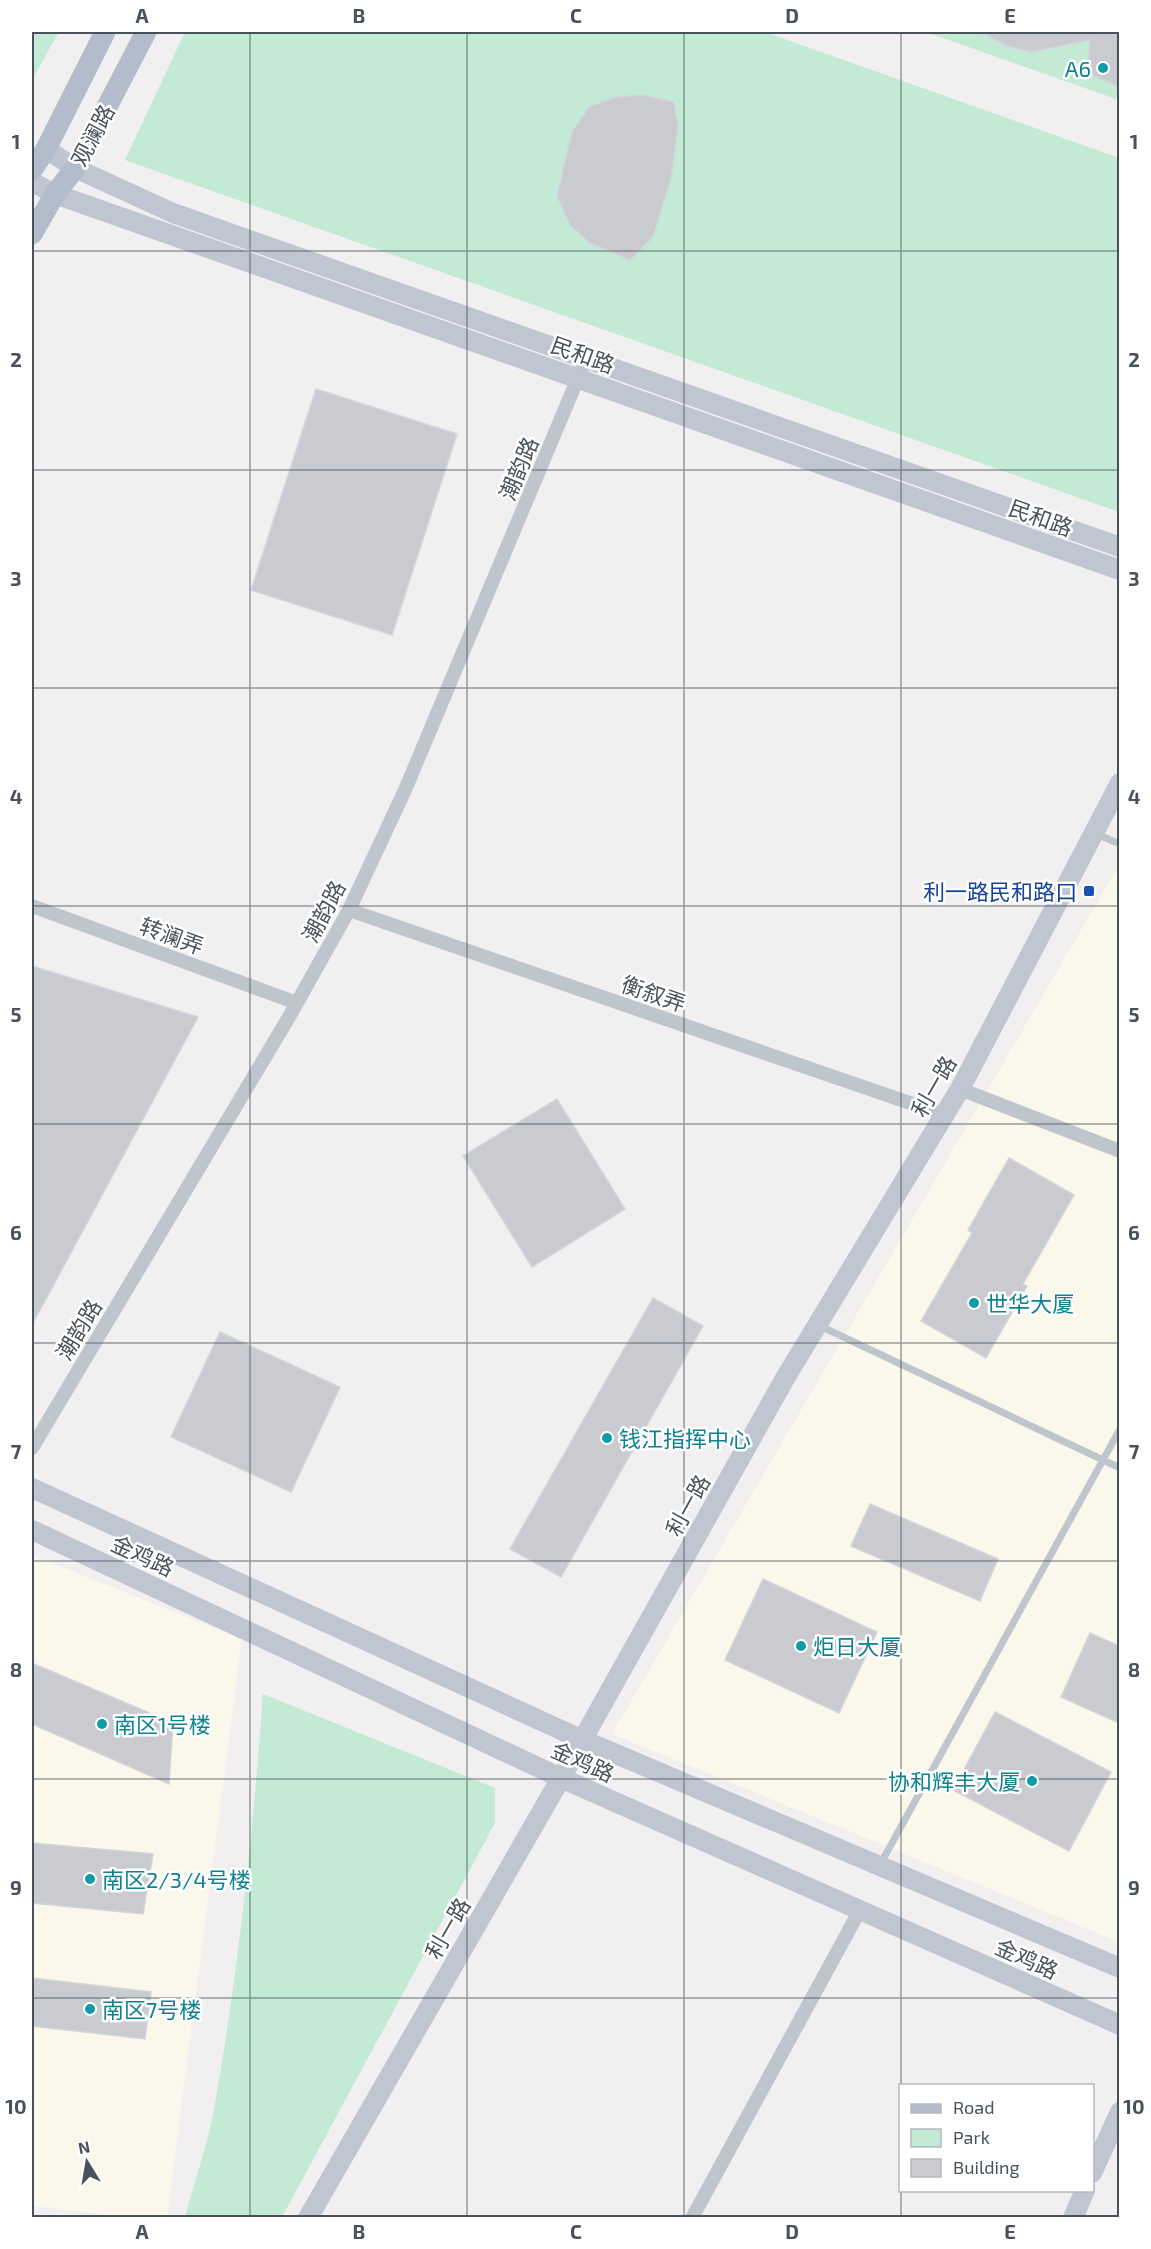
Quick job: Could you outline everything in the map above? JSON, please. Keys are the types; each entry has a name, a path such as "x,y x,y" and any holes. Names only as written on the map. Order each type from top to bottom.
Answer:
{"main road":[{"name":"观澜路","path":"35,165 105,32"},
{"name":"观澜路","path":"32,234 55,194 75,168 146,32"},
{"name":"民和路","path":"35,165 75,168 173,213 1119,547"},
{"name":"民和路","path":"35,165 55,194 1119,570"},
{"name":"利一路","path":"308,2217 583,1740 818,1325 960,1089 1119,783"},
{"name":"金鸡路","path":"32,1488 583,1740 1119,1968"},
{"name":"金鸡路","path":"32,1530 561,1778 1119,2025"},
{"path":"1094,2168 1119,2112"},
{"path":"1073,2217 1084,2192"}],"street":[{"name":"潮韵路","path":"32,1448 297,1003 349,910 405,790 586,359"},
{"name":"转澜弄","path":"32,906 297,1003"},
{"name":"衡叙弄","path":"349,910 945,1115"},
{"path":"960,1089 1119,1151"},
{"path":"692,2217 860,1910"}],"lane":[{"path":"1095,833 1119,844"},
{"path":"818,1325 1119,1468"},
{"path":"879,1867 1119,1429"}],"shaded area":[{"path":"1119,865 1119,1942 612,1734"},
{"path":"32,1555 242,1639 167,2217 127,2217 32,2206"}],"green space":[{"path":"32,32 59,32 32,80"},
{"path":"185,32 765,32 1119,158 1119,512 125,160"},
{"path":"926,32 1119,32 1119,100"},
{"path":"263,1694 495,1788 495,1823 282,2217 185,2217 213,2115 230,2010 249,1853"}],"building":[{"path":"981,32 1119,32 1119,87 1087,73 1090,40 1031,52 1006,46"},
{"path":"644,95 674,102 678,127 671,178 653,237 630,260 590,243 570,225 557,196 572,132 589,107 616,97"},
{"path":"316,389 457,434 392,635 251,590"},
{"path":"32,966 198,1017 32,1325"},
{"path":"557,1099 625,1209 532,1267 463,1156"},
{"path":"1009,1158 1074,1195 1023,1284 1027,1286 986,1358 921,1321 972,1233 968,1230"},
{"name":"钱江指挥中心","path":"653,1298 703,1326 561,1577 510,1549"},
{"path":"220,1332 340,1387 291,1492 171,1437"},
{"path":"870,1504 998,1559 980,1601 851,1546"},
{"name":"炬日大厦","path":"763,1579 877,1632 839,1713 725,1660"},
{"path":"1090,1633 1119,1646 1119,1723 1061,1697"},
{"name":"南区1号楼","path":"32,1663 173,1723 169,1784 32,1724"},
{"name":"协和辉丰大厦","path":"995,1712 1111,1772 1069,1851 953,1790"},
{"name":"南区2/3/4号楼","path":"32,1843 153,1854 143,1914 32,1903"},
{"name":"南区7号楼","path":"32,1978 151,1992 145,2039 32,2026"}],"place":[{"name":"A6","path":"1103,68"},
{"name":"利一路民和路口","path":"1089,891"},
{"name":"世华大厦","path":"974,1303"},
{"name":"钱江指挥中心","path":"607,1438"},
{"name":"炬日大厦","path":"801,1646"},
{"name":"南区1号楼","path":"102,1724"},
{"name":"协和辉丰大厦","path":"1032,1781"},
{"name":"南区2/3/4号楼","path":"90,1879"},
{"name":"南区7号楼","path":"90,2009"}]}
